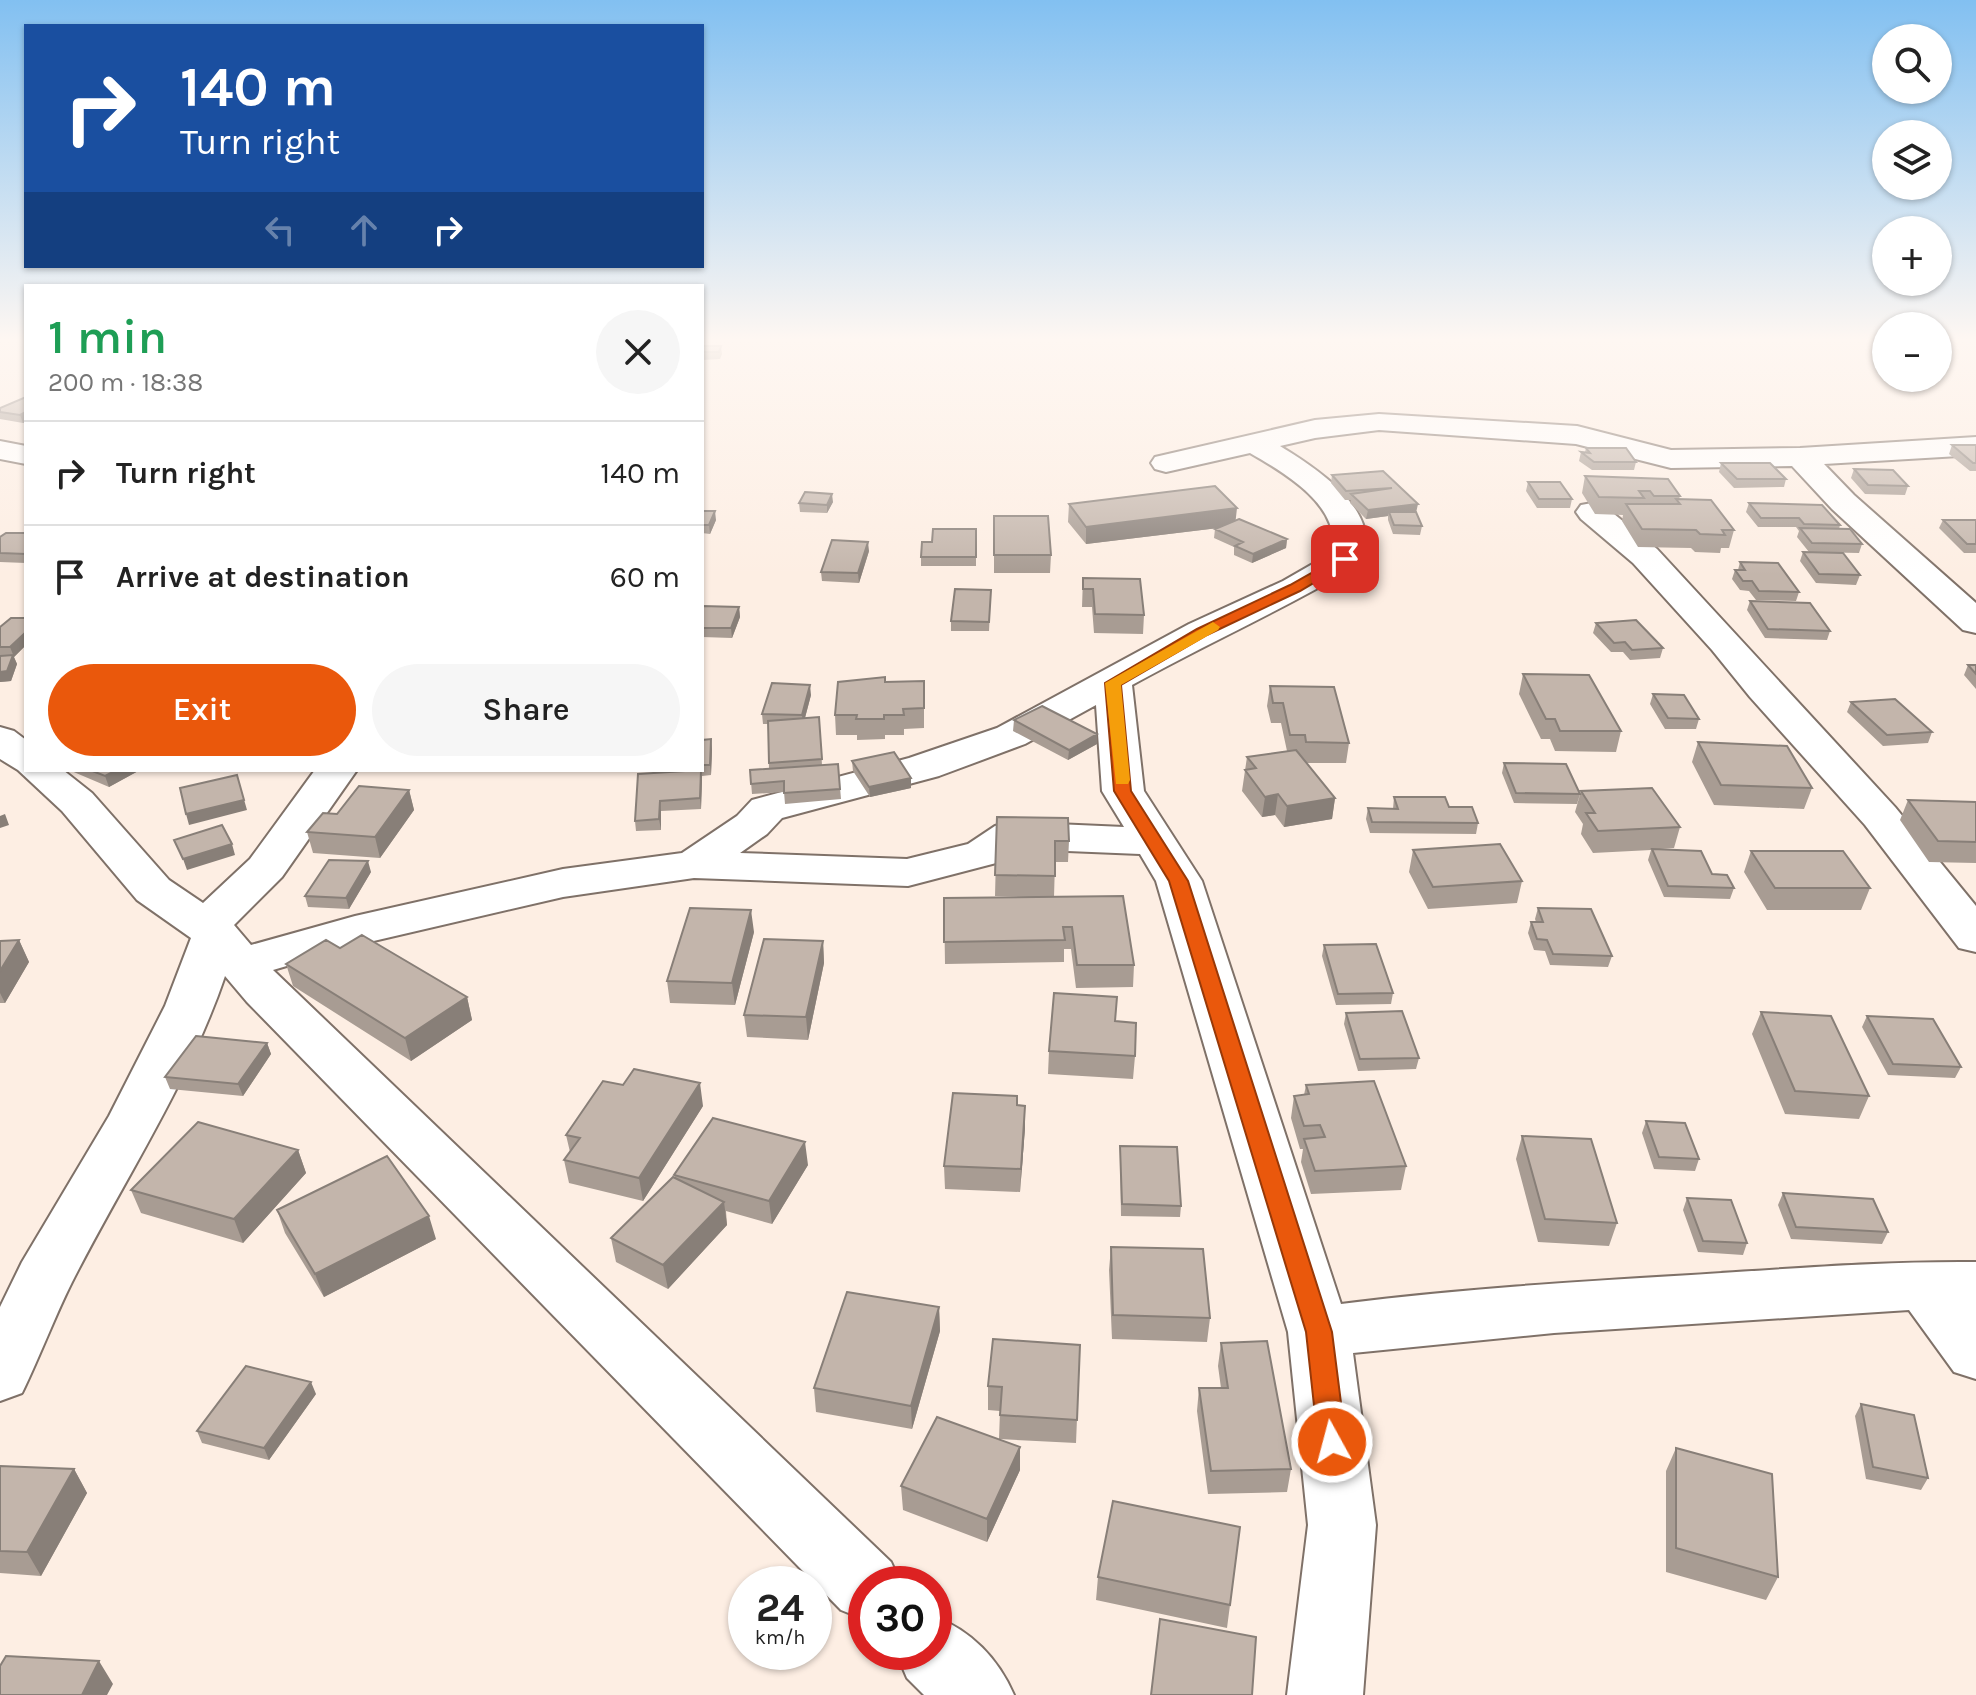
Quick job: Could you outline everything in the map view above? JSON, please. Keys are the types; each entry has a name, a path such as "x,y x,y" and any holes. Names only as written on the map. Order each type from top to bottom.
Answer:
{"street":[{"path":"1166,463 1315,429 1379,422 1577,435 1671,459 1800,457 1976,446"},
{"path":"694,865 752,825 767,809 924,767 1011,736 1202,632 1345,559 1350,551 1349,528 1324,492 1292,464 1254,443"},
{"path":"0,450 24,455"},
{"path":"1800,457 1843,502 1976,622"},
{"path":"1592,512 1645,556 1880,816 1976,937"},
{"path":"1113,683 1123,791 1179,881 1319,1332 1342,1525 1325,1695"},
{"path":"0,739 24,758"},
{"path":"40,772 77,802 153,890 220,942 275,1002 848,1568"},
{"path":"0,1374 43,1279 134,1119 220,942 266,868 335,772"},
{"path":"1880,816 1935,814"},
{"path":"220,942 355,931 563,883 694,865 908,873 984,853 1010,835 1155,842"},
{"path":"1319,1332 1444,1315 1950,1286 1976,1353"},
{"path":"951,1670 976,1695"}],"building":[{"path":"1952,445 1976,445 1976,463 1973,463"},
{"path":"1586,448 1626,448 1636,462 1594,462 1581,452 1590,453"},
{"path":"1721,463 1770,463 1786,479 1737,479"},
{"path":"1854,469 1893,470 1908,486 1868,485"},
{"path":"1383,471 1418,504 1368,510 1351,494 1392,488 1346,491 1332,475"},
{"path":"1585,476 1668,479 1680,496 1654,496 1650,491 1639,491 1644,498 1599,497"},
{"path":"1528,482 1560,482 1572,499 1539,499"},
{"path":"1215,486 1237,508 1086,527 1069,504"},
{"path":"805,492 832,494 827,505 799,503"},
{"path":"1676,499 1711,500 1734,530 1722,530 1725,535 1700,534 1696,530 1642,529 1626,504 1680,504"},
{"path":"1749,503 1822,505 1840,525 1804,524 1799,518 1761,518"},
{"path":"704,511 715,511 709,525 704,525"},
{"path":"1389,512 1416,512 1422,526 1394,525"},
{"path":"994,516 1048,516 1051,555 994,555"},
{"path":"1239,519 1287,539 1253,554 1235,546 1243,542 1215,529"},
{"path":"1943,520 1976,520 1976,544 1967,544"},
{"path":"1800,528 1850,529 1862,544 1812,543"},
{"path":"933,529 976,529 976,557 921,557 922,542 932,542"},
{"path":"6,533 24,533 24,554 0,553 0,537"},
{"path":"832,540 868,542 858,573 821,572"},
{"path":"1803,552 1843,553 1860,575 1819,574"},
{"path":"1740,562 1778,563 1799,592 1759,591 1752,581 1743,581 1735,570 1745,570"},
{"path":"1083,578 1140,579 1144,615 1095,614 1093,589 1083,589"},
{"path":"955,589 991,590 989,622 951,621"},
{"path":"1750,601 1810,603 1830,631 1768,629"},
{"path":"704,606 739,607 731,628 704,628"},
{"path":"11,618 24,618 24,634 10,647 0,647 0,627"},
{"path":"1636,620 1663,648 1632,650 1625,642 1614,643 1596,623"},
{"path":"13,655 7,671 0,672 0,656"},
{"path":"1523,674 1589,675 1621,731 1560,731 1555,719 1546,719"},
{"path":"885,677 885,682 924,681 924,708 903,709 904,715 884,715 884,719 835,715 838,682"},
{"path":"772,683 810,685 802,715 762,714"},
{"path":"1270,686 1334,687 1349,743 1306,742 1305,735 1290,735 1283,703 1273,703"},
{"path":"1653,694 1684,695 1699,719 1668,718"},
{"path":"1895,699 1932,732 1887,735 1851,702"},
{"path":"1042,706 1097,734 1069,750 1014,720"},
{"path":"819,717 822,759 769,763 768,721"},
{"path":"711,739 710,765 704,765 704,740"},
{"path":"1698,742 1787,746 1812,788 1721,785"},
{"path":"1296,750 1335,798 1287,806 1278,794 1265,797 1245,770 1256,768 1247,757"},
{"path":"894,752 911,778 869,787 852,761"},
{"path":"1504,763 1566,764 1580,794 1516,793"},
{"path":"838,764 840,789 784,793 784,781 751,784 750,770"},
{"path":"701,772 700,798 660,801 659,819 635,821 638,774"},
{"path":"237,775 244,800 186,814 180,788"},
{"path":"359,786 409,790 375,837 307,832 323,813 337,814"},
{"path":"1652,788 1680,827 1598,831 1586,813 1595,813 1581,791"},
{"path":"1394,797 1445,797 1449,807 1472,807 1478,823 1372,822 1368,808 1398,809"},
{"path":"1908,800 1976,802 1976,842 1938,841"},
{"path":"997,817 1068,818 1069,841 1055,841 1055,876 995,875"},
{"path":"222,825 232,844 183,859 174,840"},
{"path":"1500,844 1522,881 1433,887 1413,850"},
{"path":"1652,849 1701,851 1712,874 1727,875 1734,888 1668,886"},
{"path":"1751,851 1843,851 1870,888 1775,888"},
{"path":"329,860 368,861 346,898 305,896"},
{"path":"1123,896 1134,965 1077,965 1072,927 1063,927 1065,940 944,942 944,898"},
{"path":"690,908 751,910 732,983 667,981"},
{"path":"1538,908 1591,909 1612,956 1553,954 1547,940 1537,939 1531,922 1543,922"},
{"path":"362,935 467,997 405,1038 286,964 326,940 340,948"},
{"path":"764,939 823,941 806,1017 744,1015"},
{"path":"19,940 0,971 0,941"},
{"path":"1376,944 1393,993 1338,994 1324,945"},
{"path":"1054,993 1117,997 1115,1021 1136,1023 1135,1056 1049,1051"},
{"path":"1402,1011 1419,1058 1360,1059 1346,1013"},
{"path":"1761,1012 1831,1016 1869,1096 1795,1091"},
{"path":"1867,1016 1933,1019 1961,1067 1893,1064"},
{"path":"196,1036 267,1043 238,1084 165,1077"},
{"path":"634,1069 700,1083 639,1178 564,1160 580,1138 566,1135 603,1081 623,1085"},
{"path":"1374,1081 1406,1166 1315,1171 1304,1139 1325,1137 1320,1125 1304,1126 1294,1096 1309,1094 1306,1085"},
{"path":"953,1093 1017,1096 1017,1105 1025,1106 1021,1169 944,1166"},
{"path":"713,1118 805,1142 769,1201 674,1175"},
{"path":"1646,1121 1685,1123 1699,1159 1659,1157"},
{"path":"198,1122 298,1150 234,1219 131,1190"},
{"path":"1522,1136 1591,1139 1617,1223 1545,1219"},
{"path":"1120,1146 1177,1147 1181,1206 1122,1204"},
{"path":"387,1156 429,1216 315,1274 277,1210"},
{"path":"673,1177 724,1202 663,1265 611,1238"},
{"path":"1783,1193 1873,1199 1888,1232 1796,1227"},
{"path":"1687,1198 1731,1200 1747,1243 1703,1241"},
{"path":"1111,1247 1203,1249 1210,1318 1113,1315"},
{"path":"847,1292 939,1307 911,1406 814,1388"},
{"path":"993,1339 1080,1345 1077,1420 1000,1415 1002,1387 988,1386"},
{"path":"1267,1341 1291,1469 1211,1471 1199,1388 1228,1388 1221,1343"},
{"path":"246,1366 311,1382 264,1448 197,1431"},
{"path":"1861,1404 1914,1415 1928,1478 1873,1467"},
{"path":"937,1417 1020,1447 987,1519 901,1486"},
{"path":"1676,1448 1772,1474 1778,1577 1676,1548"},
{"path":"0,1466 74,1469 27,1552 0,1551"},
{"path":"1113,1501 1240,1527 1230,1605 1098,1577"},
{"path":"1160,1619 1256,1637 1252,1695 1151,1695"},
{"path":"6,1656 99,1661 82,1695 0,1695 0,1666"}],"slow traffic":[{"path":"1122,780 1113,683 1213,627"}],"route":[{"path":"1332,1442 1319,1332 1179,881 1123,791 1113,683 1202,632 1295,588 1345,559"}]}
